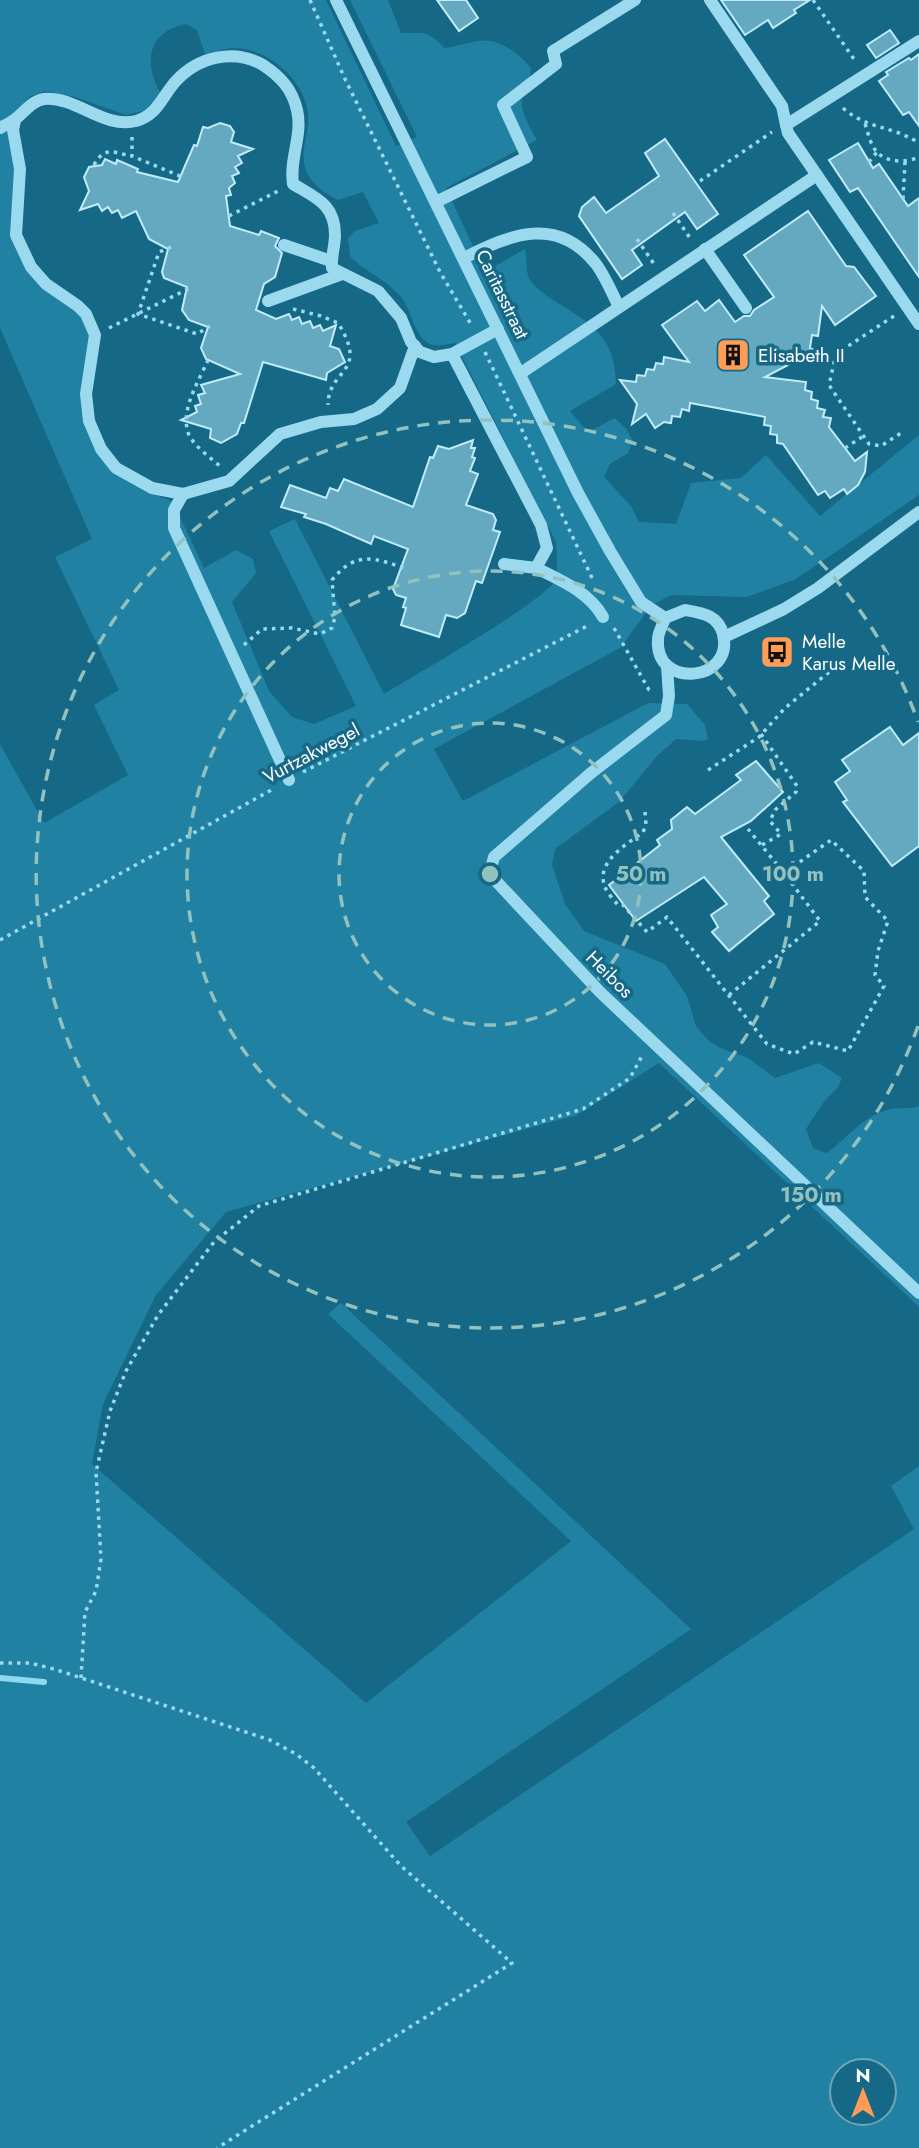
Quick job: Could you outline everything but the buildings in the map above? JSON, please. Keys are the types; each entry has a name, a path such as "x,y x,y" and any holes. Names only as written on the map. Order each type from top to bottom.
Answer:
{"street":[{"name":"Caritasstraat","path":"336,0 578,492 641,602 665,618"},
{"path":"436,202 527,157 503,105 556,64 553,51 635,0"},
{"path":"710,0 782,106 788,133 919,324"},
{"path":"786,125 919,41"},
{"path":"0,128 43,99 71,104 109,120 131,121 155,113 177,80 195,65 215,57 237,56 257,62 278,74 292,93 299,128 290,169 293,184 322,200 333,216 335,236 332,268 378,291 401,318 411,342 420,352 434,357 452,355 498,329"},
{"path":"15,120 13,130 20,169 16,235 31,267 46,285 86,314 95,335 86,394 89,421 101,449 117,468 152,488 183,494 229,481 281,434 328,421 354,419 377,409 400,388 415,346"},
{"path":"521,373 817,175"},
{"path":"464,258 511,238 538,231 562,236 579,247 596,265 619,307"},
{"path":"284,245 331,261"},
{"path":"703,251 746,308"},
{"path":"268,301 342,274"},
{"path":"452,355 541,525 547,548 537,568"},
{"path":"183,494 174,510 174,527 289,780"},
{"path":"724,637 784,609 818,589 919,512"},
{"path":"504,564 537,568 570,585 595,603 603,617"},
{"path":"685,610 708,614 719,625 724,637 722,653 714,667 698,675 682,675 667,666 659,652 658,638 665,618 685,610"},
{"name":"Heibos","path":"667,666 669,695 666,715 597,767 494,857 491,868 495,880 600,992 919,1293"}],"path":[{"path":"813,0 864,75"},
{"path":"834,95 842,107 865,124 892,129 919,143"},
{"path":"131,121 132,156"},
{"path":"865,124 874,149 881,156 905,162 919,157"},
{"path":"700,181 777,128 786,125"},
{"path":"94,165 99,155 106,151 132,156 185,178"},
{"path":"869,162 877,152"},
{"path":"903,199 905,162"},
{"path":"229,216 293,184"},
{"path":"673,214 703,251"},
{"path":"637,239 663,277"},
{"path":"138,314 159,252 171,247"},
{"path":"95,335 190,288"},
{"path":"268,301 338,323 343,332 349,346 349,363 345,372 331,387 328,397 328,421"},
{"path":"810,349 835,355 907,307"},
{"path":"138,314 197,334 209,326"},
{"path":"835,355 830,388 862,437 869,444 881,446 901,433"},
{"path":"208,360 189,405 187,422 190,436 233,478"},
{"path":"845,448 862,437"},
{"path":"236,662 243,646 262,629 292,628 320,634 332,628 335,617 332,580 348,564 362,558 375,558 407,569"},
{"name":"Vurtzakwegel","path":"0,940 289,780 603,617"},
{"path":"708,770 761,734 785,708 834,668"},
{"path":"761,734 797,786 796,792 775,810 770,821 781,834 761,845"},
{"path":"645,812 646,825 642,832 606,862 603,877 605,888 618,905 623,905 647,932 667,917 767,1044 794,1054 813,1042 848,1051 884,986 874,975 878,951 888,921 865,897 864,871 831,840 784,873"},
{"path":"729,995 820,921 748,829"},
{"path":"81,1678 85,1612 96,1591 101,1559 96,1472 110,1411 126,1371 158,1315 214,1242 260,1206 583,1109 630,1078 649,1039"},
{"path":"0,1663 30,1663 81,1678 270,1740 296,1754 334,1789 401,1866 512,1963 217,2148"}],"shaded area":[{"path":"0,0 326,0 396,146 417,137 350,0 388,0 401,33 425,34 445,48 486,40 501,44 521,57 531,68 523,90 522,103 525,116 537,140 446,188 485,272 525,249 528,276 534,285 586,322 604,340 614,366 616,384 570,411 588,432 615,418 626,429 633,441 628,453 610,464 604,477 631,506 639,522 676,524 691,483 741,478 766,455 820,516 919,435 919,495 796,579 747,597 671,595 652,605 620,648 434,749 463,801 648,703 687,704 705,725 708,739 676,739 656,757 619,802 555,849 552,865 565,904 584,931 665,964 687,996 696,1026 710,1042 748,1058 775,1078 819,1063 842,1078 806,1129 813,1148 827,1153 872,1116 891,1109 919,1106 919,1307 659,1063 577,1115 226,1212 156,1295 103,1404 92,1464 366,1703 571,1541 328,1314 341,1303 691,1629 406,1822 430,1856 914,1529 891,1486 919,1466 919,2148 0,2148 0,744 44,823 128,775 94,705 119,690 55,557 92,539 0,328 0,133 7,129 15,163 18,251 78,309 91,339 88,432 142,489 173,502 204,568 236,550 253,559 256,573 232,602 269,691 292,717 314,724 356,706 269,531 295,519 384,694 529,604 555,580 557,566 556,542 455,343 434,345 423,339 401,297 350,256 348,238 355,231 379,223 363,192 338,200 323,191 310,178 304,161 308,120 305,100 282,67 245,49 232,48 205,54 197,30 186,24 162,34 156,42 152,52 152,73 162,96 147,110 126,115 75,97 45,91 29,97 8,119 0,123"}],"waterway":[{"path":"0,1678 44,1682"}],"place":[{"name":"Elisabeth II","path":"733,355"},
{"name":"Melle Karus Melle","path":"777,652"}]}
